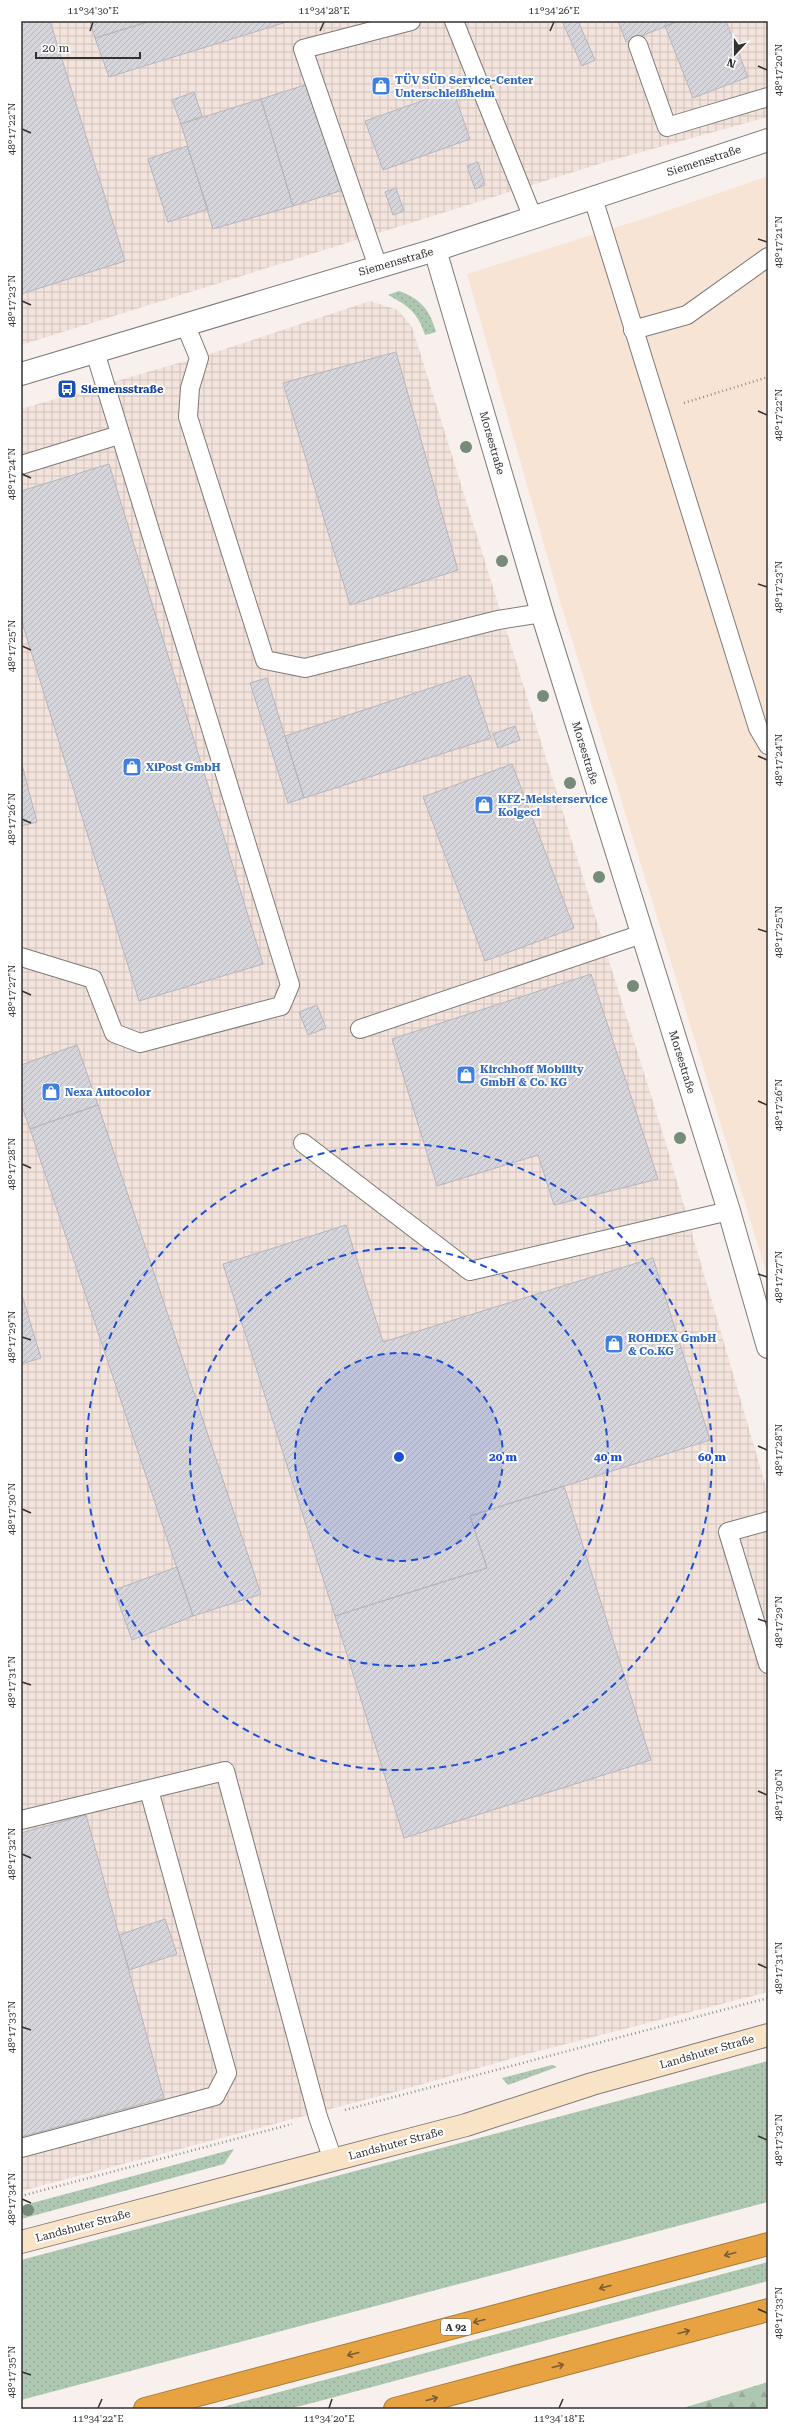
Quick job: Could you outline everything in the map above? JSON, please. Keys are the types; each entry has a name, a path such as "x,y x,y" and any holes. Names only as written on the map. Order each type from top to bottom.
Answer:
{"highway":[{"name":"A 92","path":"144,2409 768,2244"},
{"path":"395,2409 768,2310"}],"main road":[{"name":"Landshuter Straße","path":"21,2242 466,2125 592,2084 768,2035"}],"street":[{"name":"Siemensstraße","path":"21,374 435,250 768,140"},
{"name":"Morsestraße","path":"435,250 542,613 729,1211 768,1347"}],"lane":[{"path":"378,267 303,49 411,21"},
{"path":"454,21 533,218"},
{"path":"638,45 667,127 768,97"},
{"path":"593,198 758,728 768,745"},
{"path":"633,330 687,315 768,257"},
{"path":"185,324 199,358 190,388 188,417 265,660 305,668 498,620 542,613"},
{"path":"21,957 93,979 114,1033 140,1043 281,1006 290,985 185,642 119,435 95,352"},
{"path":"21,465 119,435"},
{"path":"360,1029 642,934"},
{"path":"304,1143 470,1271 729,1211"},
{"path":"768,1521 728,1532 768,1664"},
{"path":"21,1820 225,1771 318,2117 333,2160"},
{"path":"21,2148 215,2096 227,2073 149,1790"}],"path":[{"path":"659,411 768,377"},
{"path":"21,2196 768,1998"}],"shaded area":[{"path":"21,21 768,21 768,117 602,163 21,345"},
{"path":"768,176 768,1278 561,604 467,274 643,219"},
{"path":"370,301 398,310 412,327 666,1144 768,1494 768,1992 527,2054 402,2090 21,2191 21,409 213,353"}],"green space":[{"path":"399,291 407,294 424,306 431,317 436,332 425,335 419,321 412,311 388,295"},
{"path":"768,2061 768,2202 21,2400 21,2260"},
{"path":"552,2065 557,2067 508,2085 502,2078"},
{"path":"234,2149 224,2164 21,2219 21,2206"},
{"path":"768,2262 768,2281 316,2402 288,2409 215,2409"},
{"path":"768,2382 768,2409 680,2409"}],"building":[{"path":"21,21 50,21 125,261 21,294"},
{"path":"90,21 151,21 95,38"},
{"path":"151,21 290,21 109,77 95,38"},
{"path":"562,21 578,21 595,60 582,66"},
{"path":"618,21 679,21 626,42"},
{"path":"679,21 726,21 748,77 693,98 665,26"},
{"path":"308,84 343,190 293,206 261,99"},
{"path":"453,90 470,139 383,170 365,121"},
{"path":"194,92 202,116 181,124 172,100"},
{"path":"261,99 293,206 213,229 181,124"},
{"path":"187,146 208,209 168,222 148,159"},
{"path":"478,162 485,185 475,189 467,166"},
{"path":"396,188 404,211 393,215 385,192"},
{"path":"396,352 458,570 350,605 283,383"},
{"path":"109,464 263,964 139,1001 21,619 21,491"},
{"path":"470,675 491,738 304,798 285,736"},
{"path":"267,678 304,798 288,803 250,683"},
{"path":"515,726 520,740 498,748 493,734"},
{"path":"21,761 37,822 21,826"},
{"path":"512,764 574,928 485,961 423,797"},
{"path":"591,974 658,1179 554,1205 538,1155 437,1186 392,1039"},
{"path":"317,1005 326,1028 308,1035 299,1012"},
{"path":"77,1045 98,1105 30,1129 21,1104 21,1065"},
{"path":"98,1105 261,1594 193,1616 30,1129"},
{"path":"346,1225 383,1342 653,1258 710,1440 470,1516 487,1568 335,1616 223,1264"},
{"path":"21,1292 41,1358 21,1364"},
{"path":"564,1486 651,1760 404,1838 335,1616 487,1568 470,1516"},
{"path":"177,1567 193,1616 132,1640 114,1590"},
{"path":"86,1815 164,2098 21,2137 21,1833"},
{"path":"165,1919 177,1954 129,1970 119,1935"}],"place":[{"name":"TÜV SÜD Service-Center Unterschleißheim","path":"381,86"},
{"name":"Siemensstraße","path":"67,389"},
{"name":"XiPost GmbH","path":"132,767"},
{"name":"KFZ-Meisterservice Kolgeci","path":"484,805"},
{"name":"Kirchhoff Mobility GmbH & Co. KG","path":"466,1075"},
{"name":"Nexa Autocolor","path":"51,1092"},
{"name":"ROHDEX GmbH & Co.KG","path":"614,1344"}]}
